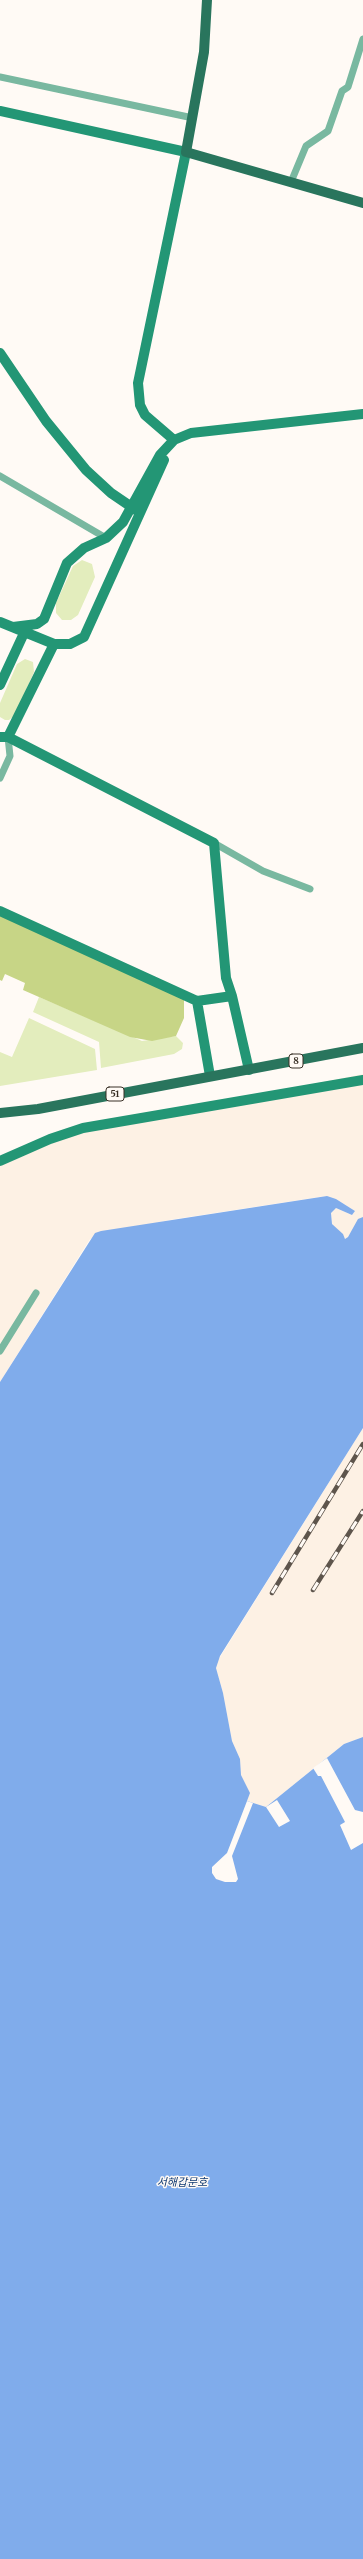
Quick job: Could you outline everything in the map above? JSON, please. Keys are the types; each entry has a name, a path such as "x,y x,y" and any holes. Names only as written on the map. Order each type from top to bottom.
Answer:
{"main road":[{"path":"207,0 204,52 186,152 363,203"},
{"name":"8","path":"229,1073 363,1048"},
{"name":"51","path":"0,1114 38,1109 229,1073"}],"street":[{"path":"291,182 306,146 328,131 342,91 348,87 363,39"},
{"path":"0,77 193,118"},
{"path":"0,111 186,152 138,383 140,405 145,415 172,443"},
{"path":"0,353 46,420 86,470 111,493 131,508 141,512"},
{"path":"13,627 37,624 44,619 67,563 84,548 106,538 123,522 160,456 172,443 191,433 363,414"},
{"path":"0,622 54,644 70,644 84,637 172,443"},
{"path":"0,476 106,538"},
{"path":"0,685 25,631"},
{"path":"0,778 10,756 4,737 54,644"},
{"path":"4,737 214,843 263,871 310,888"},
{"path":"214,843 226,978 232,996 249,1070"},
{"path":"0,911 197,1001 232,996"},
{"path":"197,1001 210,1076"},
{"path":"0,1161 50,1139 90,1126 363,1080"},
{"path":"0,1351 36,1293"}],"shaded area":[{"path":"363,1074 363,1217 346,1239 332,1224 331,1213 336,1208 352,1215 355,1211 336,1199 326,1196 169,1220 90,1239 0,1382 0,1159 44,1137"},
{"path":"363,1428 363,1737 344,1744 266,1807 247,1801 250,1793 241,1775 240,1759 232,1741 223,1693 216,1668 217,1662"}],"green space":[{"path":"82,560 92,564 95,577 78,615 71,620 62,620 56,613 56,603 73,566"},
{"path":"25,659 33,662 34,672 15,715 9,720 5,720 0,717 0,703 17,664"},
{"path":"0,914 184,998 184,1018 176,1036 152,1041 130,1037 23,990 25,983 5,974 2,981 0,980"},
{"path":"39,997 142,1041 176,1036 183,1043 182,1049 174,1054 101,1068 99,1042 33,1012"},
{"path":"29,1018 95,1049 97,1070 0,1086 0,1052 12,1057"}],"water":[{"name":"서해갑문호","path":"327,1196 336,1199 355,1211 352,1215 336,1208 331,1213 332,1224 343,1234 345,1239 348,1237 358,1219 363,1217 363,1428 220,1656 216,1668 223,1693 232,1741 240,1759 241,1775 250,1793 247,1801 266,1807 344,1744 363,1737 363,2559 0,2559 0,1382 95,1233"}],"pier":[{"path":"327,1758 355,1810 363,1812 363,1843 351,1850 340,1825 345,1822 321,1776 318,1776 313,1768"},
{"path":"277,1800 290,1821 279,1827 266,1807"},
{"path":"247,1801 253,1803 232,1856 238,1879 236,1882 225,1882 216,1879 212,1873 212,1867 227,1853"}],"railway":[{"path":"272,1593 363,1444"},
{"path":"313,1590 363,1511"}]}
